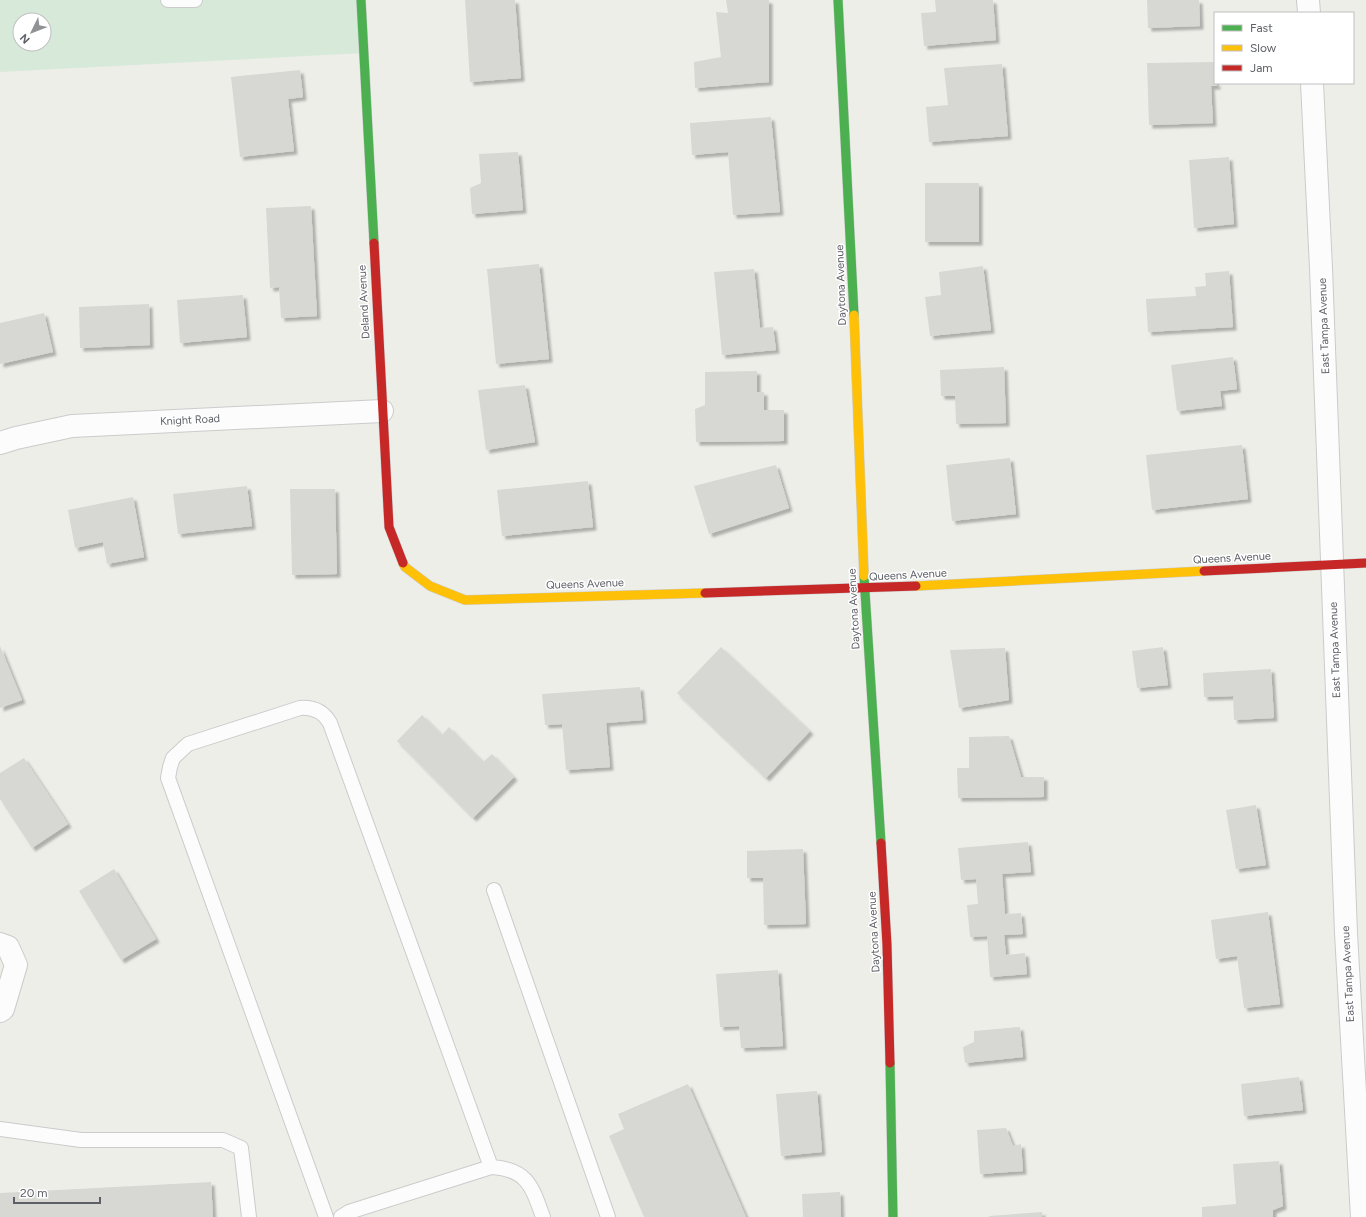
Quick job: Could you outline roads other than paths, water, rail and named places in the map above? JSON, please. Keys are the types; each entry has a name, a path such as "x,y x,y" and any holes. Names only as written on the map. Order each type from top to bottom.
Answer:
{"street":[{"name":"Deland Avenue","path":"361,0 388,527 405,567 430,586"},
{"name":"Daytona Avenue","path":"838,0 852,256 865,589 887,945 893,1217"},
{"path":"1308,0 1309,12"},
{"name":"East Tampa Avenue","path":"1312,84 1321,268 1346,933 1363,1179 1362,1217"},
{"name":"Knight Road","path":"0,443 16,438 79,426 382,411"},
{"name":"Queens Avenue","path":"430,586 465,600 865,589 1366,563"},
{"path":"0,944 8,947 16,965 3,1009 0,1011"}],"lane":[{"path":"168,0 195,0"},
{"path":"326,1217 168,778 173,758 188,744 300,708 306,707 318,710 330,723 491,1167"},
{"path":"494,890 608,1217"},
{"path":"0,1129 81,1140 223,1140 241,1148 249,1217"},
{"path":"341,1217 349,1212 491,1167 508,1170 527,1181 532,1187 543,1217"}]}
